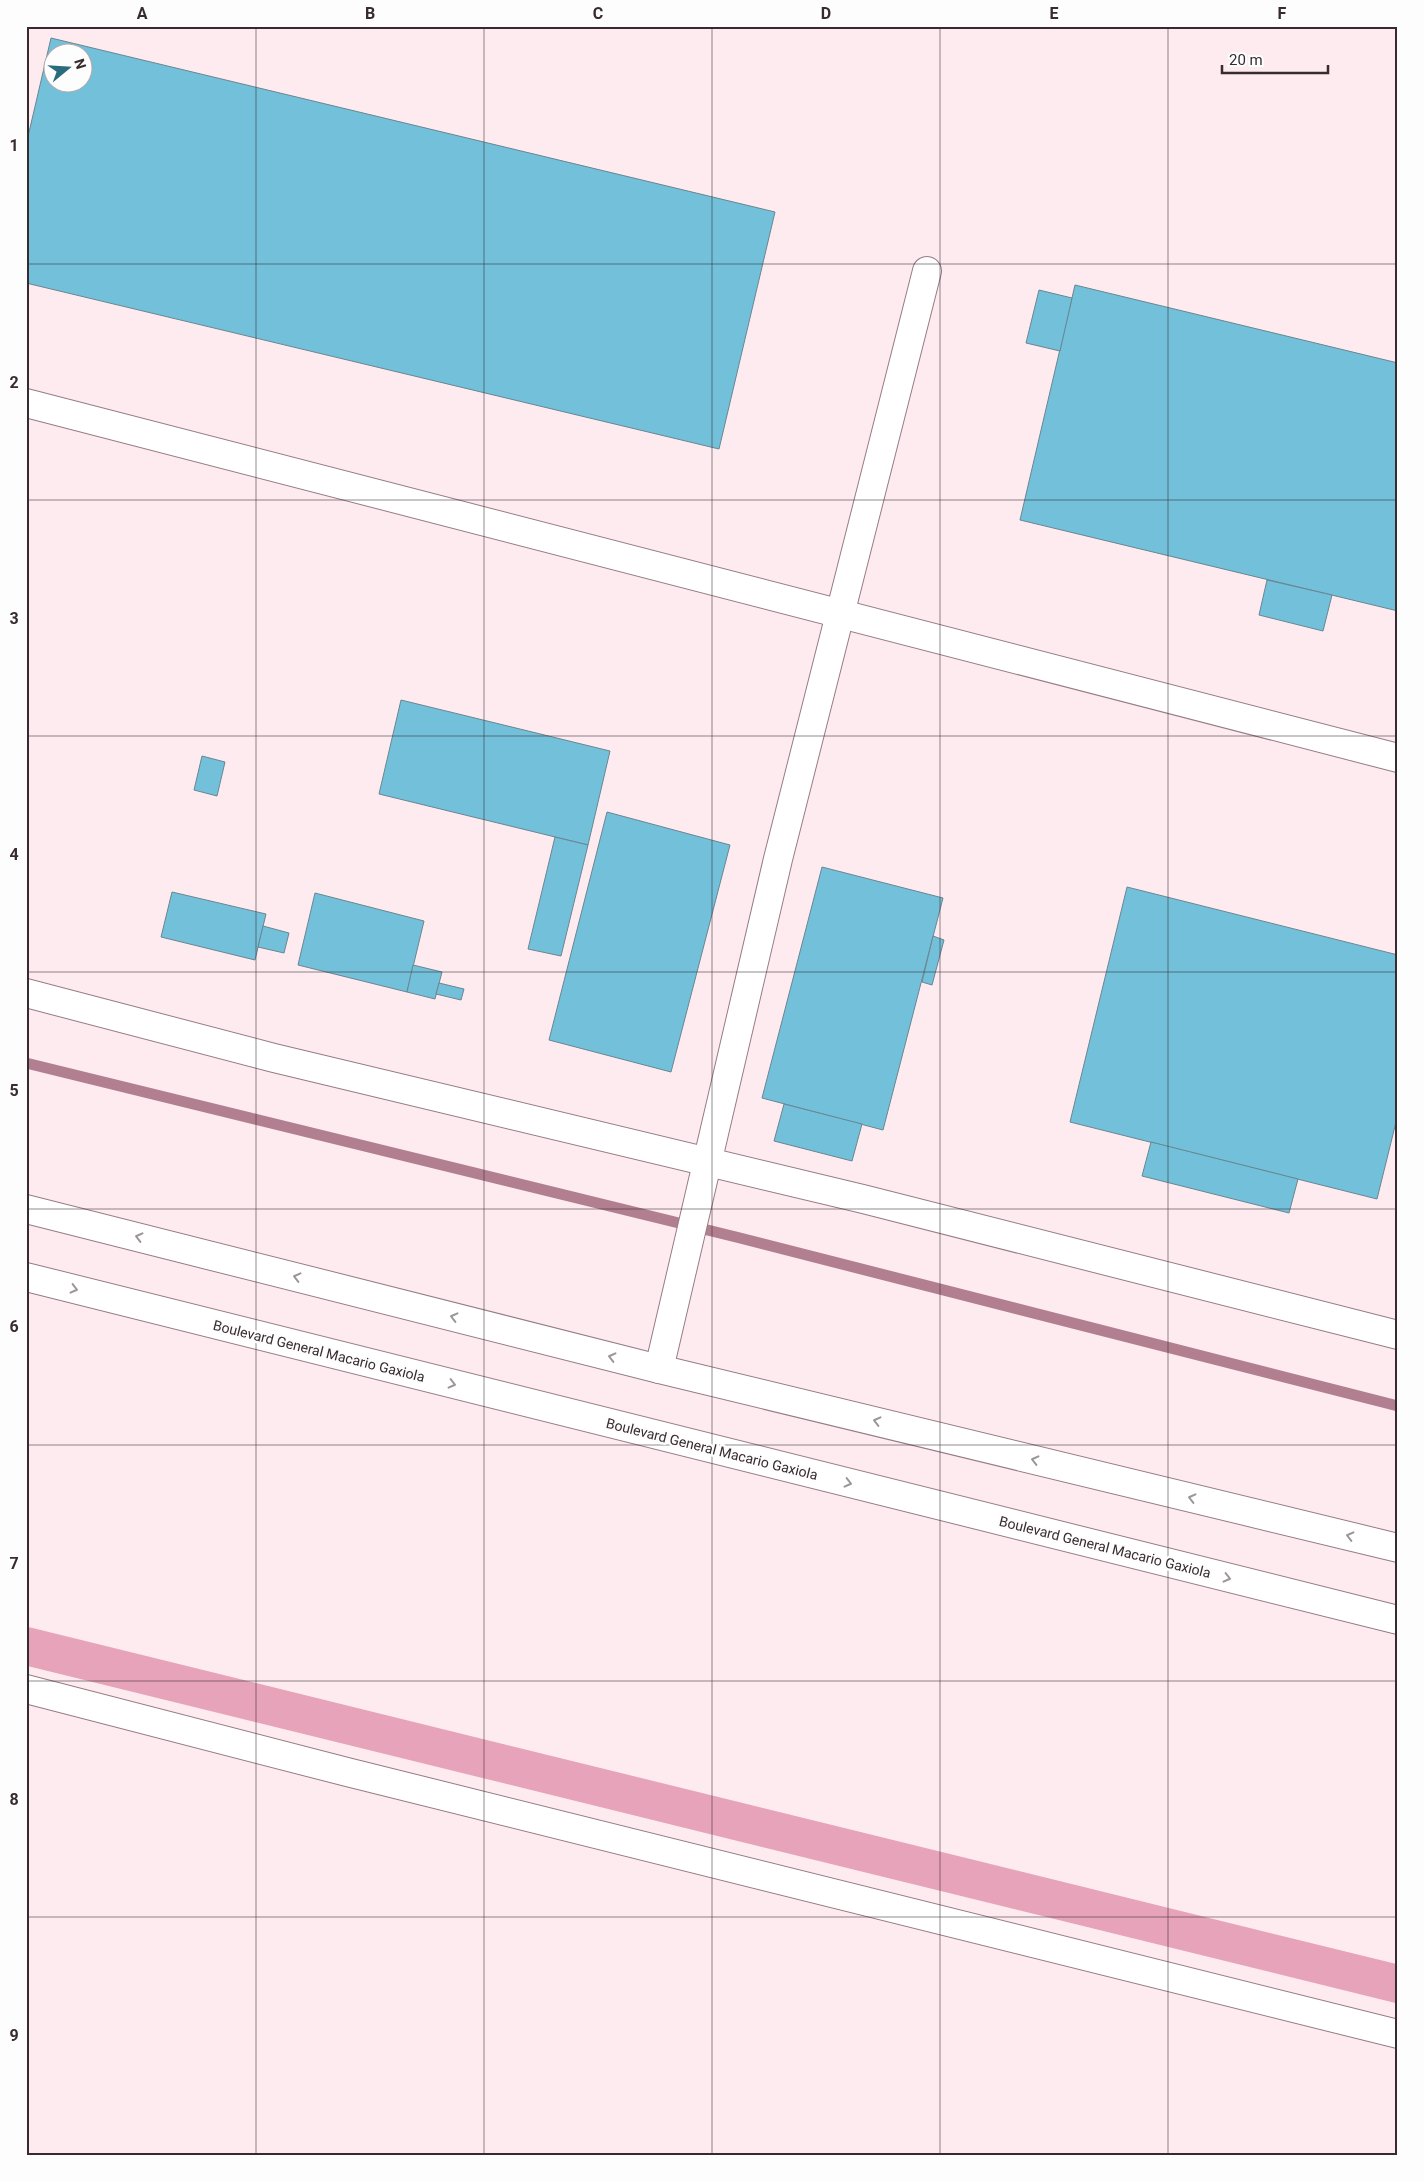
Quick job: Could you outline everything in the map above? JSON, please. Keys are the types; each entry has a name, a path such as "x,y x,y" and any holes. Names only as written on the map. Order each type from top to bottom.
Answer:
{"street":[{"path":"659,1369 778,859 927,271"},
{"path":"26,402 1398,758"},
{"path":"26,993 274,1058 873,1201 1398,1335"},
{"path":"26,1209 659,1369 1398,1548"},
{"name":"Boulevard General Macario Gaxiola","path":"26,1277 1398,1620"},
{"path":"26,1689 414,1789 1398,2034"}],"building":[{"path":"51,38 68,42 50,42"},
{"path":"92,48 775,212 719,449 26,283 26,145 42,77 42,92 92,92"},
{"path":"1075,285 1398,363 1398,611 1020,520"},
{"path":"1039,290 1072,298 1060,351 1026,343"},
{"path":"1267,580 1332,595 1323,631 1259,615"},
{"path":"401,700 610,751 588,845 379,794"},
{"path":"202,756 225,762 217,796 194,790"},
{"path":"607,812 730,845 671,1072 549,1040"},
{"path":"555,837 588,845 561,956 528,949"},
{"path":"822,867 943,898 883,1130 762,1098"},
{"path":"1127,887 1398,955 1398,1114 1377,1199 1070,1122"},
{"path":"172,892 266,914 255,960 161,937"},
{"path":"315,893 424,921 407,992 298,965"},
{"path":"263,926 289,933 284,953 258,947"},
{"path":"933,936 944,940 932,985 922,982"},
{"path":"413,965 442,972 435,999 407,992"},
{"path":"439,983 464,989 461,1000 436,994"},
{"path":"784,1104 862,1124 852,1161 774,1141"},
{"path":"1151,1142 1298,1179 1289,1213 1142,1176"}],"waterway":[{"path":"26,1063 736,1237 1398,1406"},
{"path":"26,1646 1398,1984"}]}
